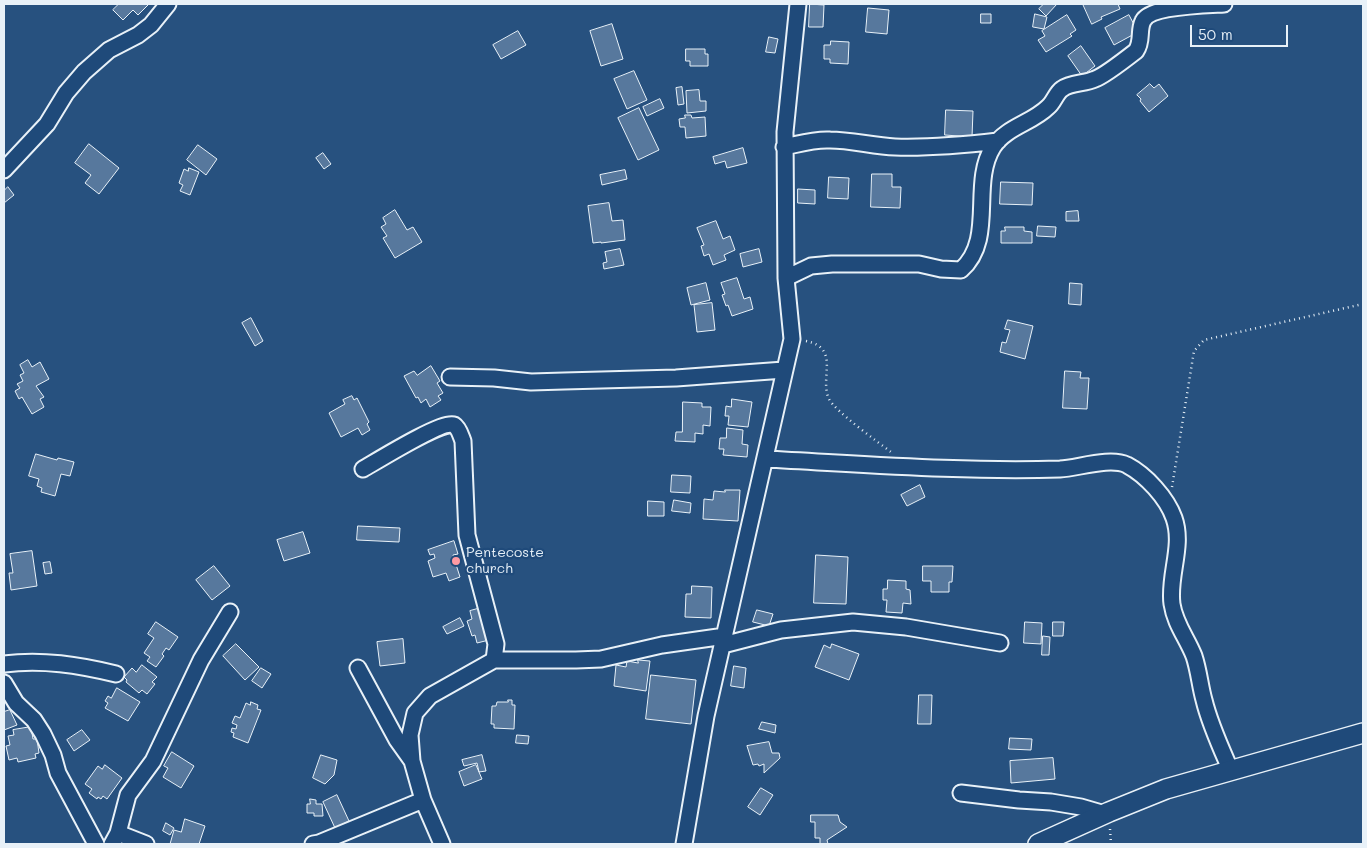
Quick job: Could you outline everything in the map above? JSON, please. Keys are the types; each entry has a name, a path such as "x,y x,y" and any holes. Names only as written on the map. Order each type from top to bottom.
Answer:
{"street":[{"path":"4,170 48,124 66,93 84,72 109,50 138,35 152,25 168,4"},
{"path":"684,844 706,716 792,339 786,278 784,147 798,4"},
{"path":"786,278 811,266 832,264 919,264 941,270 961,270 978,246 983,184 990,153 998,140 1004,134 1050,106 1062,88 1095,79 1136,51 1140,44 1142,22 1148,15 1173,9 1224,4"},
{"path":"784,147 813,141 830,140 886,146 921,147 998,140"},
{"path":"4,158 22,151"},
{"path":"450,377 494,378 531,382 676,378 784,370"},
{"path":"363,469 425,434 447,424 455,426 460,432 464,441 467,534 496,644 494,660"},
{"path":"765,459 1001,470 1065,468 1105,462 1126,465 1152,484 1169,506 1175,520 1178,538 1172,583 1172,603 1177,622 1194,655 1201,677 1204,700 1216,736 1231,771"},
{"path":"146,844 115,839 128,795 153,761 201,660 230,612"},
{"path":"442,844 423,800 412,761 410,735 415,713 430,696 494,660 576,660 601,658 662,645 724,640 781,630 854,622 906,627 1000,643"},
{"path":"4,664 47,662 85,667 116,674"},
{"path":"358,668 397,740 412,761"},
{"path":"4,683 16,703 34,720 44,734 58,773 96,844"},
{"path":"1038,844 1166,789 1363,732"},
{"path":"961,793 1081,806 1105,814"},
{"path":"317,844 423,800"}],"path":[{"path":"1169,506 1194,351 1204,340 1363,304"},
{"path":"792,339 815,343 824,351 827,359 829,399 837,408 908,466"}],"building":[{"path":"119,4 148,5 138,15 133,10 123,20 113,10"},
{"path":"810,4 824,5 823,27 809,27"},
{"path":"1044,4 1057,4 1046,16 1039,9"},
{"path":"1083,4 1118,4 1120,9 1101,17 1102,19 1092,24"},
{"path":"868,8 889,10 887,34 866,32"},
{"path":"981,14 991,14 991,23 981,23"},
{"path":"1035,14 1047,17 1044,29 1033,27"},
{"path":"1067,15 1076,30 1070,34 1072,36 1046,52 1038,40 1045,36 1042,31"},
{"path":"1129,15 1138,32 1114,45 1105,28"},
{"path":"612,24 623,59 601,66 590,31"},
{"path":"518,31 526,45 501,59 493,45"},
{"path":"769,37 778,39 775,53 766,52"},
{"path":"831,41 849,42 848,64 830,63 830,59 824,59 824,45 830,45"},
{"path":"1081,46 1095,66 1082,76 1068,56"},
{"path":"686,49 705,49 705,54 708,54 708,66 690,66 690,61 686,61"},
{"path":"634,71 647,100 627,109 614,79"},
{"path":"1150,84 1154,88 1159,84 1168,96 1149,112 1137,95"},
{"path":"682,87 684,104 678,105 676,88"},
{"path":"699,90 700,101 706,101 706,111 687,113 686,91"},
{"path":"660,99 664,108 647,116 643,107"},
{"path":"639,108 659,150 638,160 618,118"},
{"path":"946,110 973,111 972,137 945,135"},
{"path":"685,115 691,115 692,118 705,117 706,136 686,138 685,127 680,127 679,119 685,118"},
{"path":"89,144 119,168 99,194 85,183 91,175 75,163"},
{"path":"198,145 217,159 206,175 187,160"},
{"path":"743,148 747,163 727,168 725,161 715,164 713,157"},
{"path":"323,153 331,164 324,169 316,158"},
{"path":"189,168 199,172 190,195 180,191 183,185 179,183 184,169 188,171"},
{"path":"625,170 627,179 602,185 600,175"},
{"path":"872,174 892,174 892,187 901,187 900,208 871,207"},
{"path":"829,177 849,178 848,199 828,198"},
{"path":"1001,182 1033,183 1032,205 1000,204"},
{"path":"8,187 14,195 4,203 4,191"},
{"path":"798,189 815,190 815,204 798,203"},
{"path":"609,203 612,221 623,220 625,240 593,243 588,206"},
{"path":"395,210 407,230 413,227 422,242 395,258 383,238 387,236 381,227 386,224 383,218"},
{"path":"1078,211 1079,221 1066,221 1066,212"},
{"path":"716,221 723,239 730,236 735,250 724,255 726,260 713,265 709,254 704,256 701,246 704,245 697,228"},
{"path":"1038,226 1056,227 1055,237 1037,236"},
{"path":"1005,227 1024,227 1024,231 1032,232 1032,243 1001,243 1001,231 1005,231"},
{"path":"620,249 624,265 604,269 603,263 607,262 605,252"},
{"path":"759,249 762,262 743,267 740,254"},
{"path":"737,278 744,299 750,297 753,309 732,316 722,295 725,294 721,283"},
{"path":"706,283 710,300 691,305 687,288"},
{"path":"1070,283 1082,284 1081,305 1069,304"},
{"path":"712,303 715,330 697,332 694,305"},
{"path":"251,318 263,341 255,346 242,323"},
{"path":"1008,320 1033,326 1025,359 1000,352 1002,342 1006,343 1010,330 1005,329"},
{"path":"28,360 32,367 40,362 49,379 36,386 44,397 40,399 44,407 32,414 22,397 19,399 15,391 20,388 17,384 23,381 20,375 24,373 20,365"},
{"path":"431,366 440,381 437,383 443,393 438,396 441,400 430,407 426,399 421,403 418,397 416,398 404,376 414,371 417,375"},
{"path":"1065,371 1081,372 1080,378 1089,378 1087,409 1063,408"},
{"path":"352,396 354,400 357,398 369,422 367,424 370,430 362,435 358,428 341,437 329,413 345,404 343,400"},
{"path":"732,399 752,402 748,427 728,425 729,416 725,416 726,406 731,407"},
{"path":"683,402 702,403 702,407 711,407 710,426 703,425 703,434 695,433 695,442 675,441 676,432 682,432"},
{"path":"727,428 743,430 742,444 748,445 747,457 723,455 724,449 719,449 720,438 726,438"},
{"path":"36,454 57,460 58,458 74,462 70,476 61,474 55,496 41,492 42,488 37,486 39,479 29,476"},
{"path":"672,475 691,476 690,493 671,492"},
{"path":"920,485 925,497 907,506 901,495"},
{"path":"725,490 740,490 738,521 703,519 704,499 713,500 714,491 725,492"},
{"path":"674,500 691,503 690,513 672,511"},
{"path":"648,501 664,502 664,516 648,516"},
{"path":"358,526 400,528 399,542 357,540"},
{"path":"303,532 310,553 284,561 277,540"},
{"name":"Pentecoste church","path":"454,541 458,554 453,555 460,577 449,581 446,573 433,577 428,561 435,558 434,554 430,555 428,550"},
{"path":"32,551 37,586 11,590 9,573 13,573 10,554"},
{"path":"816,555 848,557 846,604 814,603"},
{"path":"50,562 52,573 45,574 43,563"},
{"path":"214,566 230,586 212,600 196,580"},
{"path":"923,566 953,566 952,582 949,582 949,592 931,592 931,581 923,581"},
{"path":"888,580 906,581 906,589 910,590 911,604 903,603 902,613 886,612 887,600 883,600 883,589 887,589"},
{"path":"692,586 712,587 711,618 685,617 686,594 691,594"},
{"path":"481,608 489,640 477,643 475,635 472,636 467,621 472,619 470,611"},
{"path":"757,610 773,614 769,626 753,622"},
{"path":"460,618 464,626 447,634 443,627"},
{"path":"156,622 178,637 169,650 166,648 162,654 164,656 156,667 147,661 150,657 144,653 154,638 148,634"},
{"path":"1025,622 1042,623 1041,644 1024,643"},
{"path":"1053,622 1064,622 1063,636 1053,636"},
{"path":"1043,636 1050,637 1049,655 1042,655"},
{"path":"403,639 405,663 380,666 377,642"},
{"path":"236,644 259,667 245,680 223,656"},
{"path":"832,644 859,654 849,680 815,667 824,645 830,648"},
{"path":"638,660 650,661 646,691 614,686 616,665 626,667 627,661 638,663"},
{"path":"142,665 157,677 152,682 155,684 147,694 142,690 139,693 126,682 127,680 124,677 132,668 136,672"},
{"path":"734,666 746,668 744,688 731,686"},
{"path":"261,668 271,674 262,688 252,681"},
{"path":"651,675 696,680 691,724 646,719"},
{"path":"117,688 140,702 128,721 105,708 108,703 105,701 108,696 111,698"},
{"path":"919,695 932,695 931,724 918,724"},
{"path":"508,700 512,700 512,705 515,705 514,729 494,728 494,724 491,724 492,706 496,706 497,702 508,702"},
{"path":"251,702 258,705 257,709 261,710 248,743 233,737 234,733 231,732 232,728 236,729 237,725 232,723 235,716 240,718 246,703 250,705"},
{"path":"10,710 17,725 4,730 4,712"},
{"path":"762,722 776,725 775,733 759,729"},
{"path":"31,727 33,739 37,739 39,753 35,754 36,758 18,762 17,758 9,760 6,746 10,745 8,736 14,735 13,730"},
{"path":"82,730 90,740 74,751 67,740"},
{"path":"517,735 529,736 528,744 516,743"},
{"path":"1010,738 1032,739 1031,750 1009,749"},
{"path":"769,742 772,753 779,753 780,758 764,773 764,764 759,766 758,764 753,765 747,746"},
{"path":"172,752 194,766 181,788 163,777 168,768 164,766"},
{"path":"321,755 337,760 334,775 325,784 313,778"},
{"path":"482,755 486,771 479,772 477,763 464,766 462,760"},
{"path":"1053,758 1055,779 1011,783 1010,761"},
{"path":"105,765 122,778 107,799 103,796 101,799 98,797 97,799 89,793 92,789 85,784 98,766 102,769"},
{"path":"476,765 482,779 464,786 459,772"},
{"path":"761,788 773,795 760,815 748,807"},
{"path":"337,795 349,821 335,828 323,802"},
{"path":"310,799 316,800 316,804 322,804 323,816 314,816 314,813 307,813 307,804 310,804"},
{"path":"811,815 838,815 840,822 847,827 827,840 828,844 820,844 820,838 815,838 815,822 811,822"},
{"path":"185,819 205,826 199,844 170,844 174,830 181,832"},
{"path":"166,823 174,828 170,835 163,831"}],"place":[{"name":"Pentecoste church","path":"456,561"}]}
